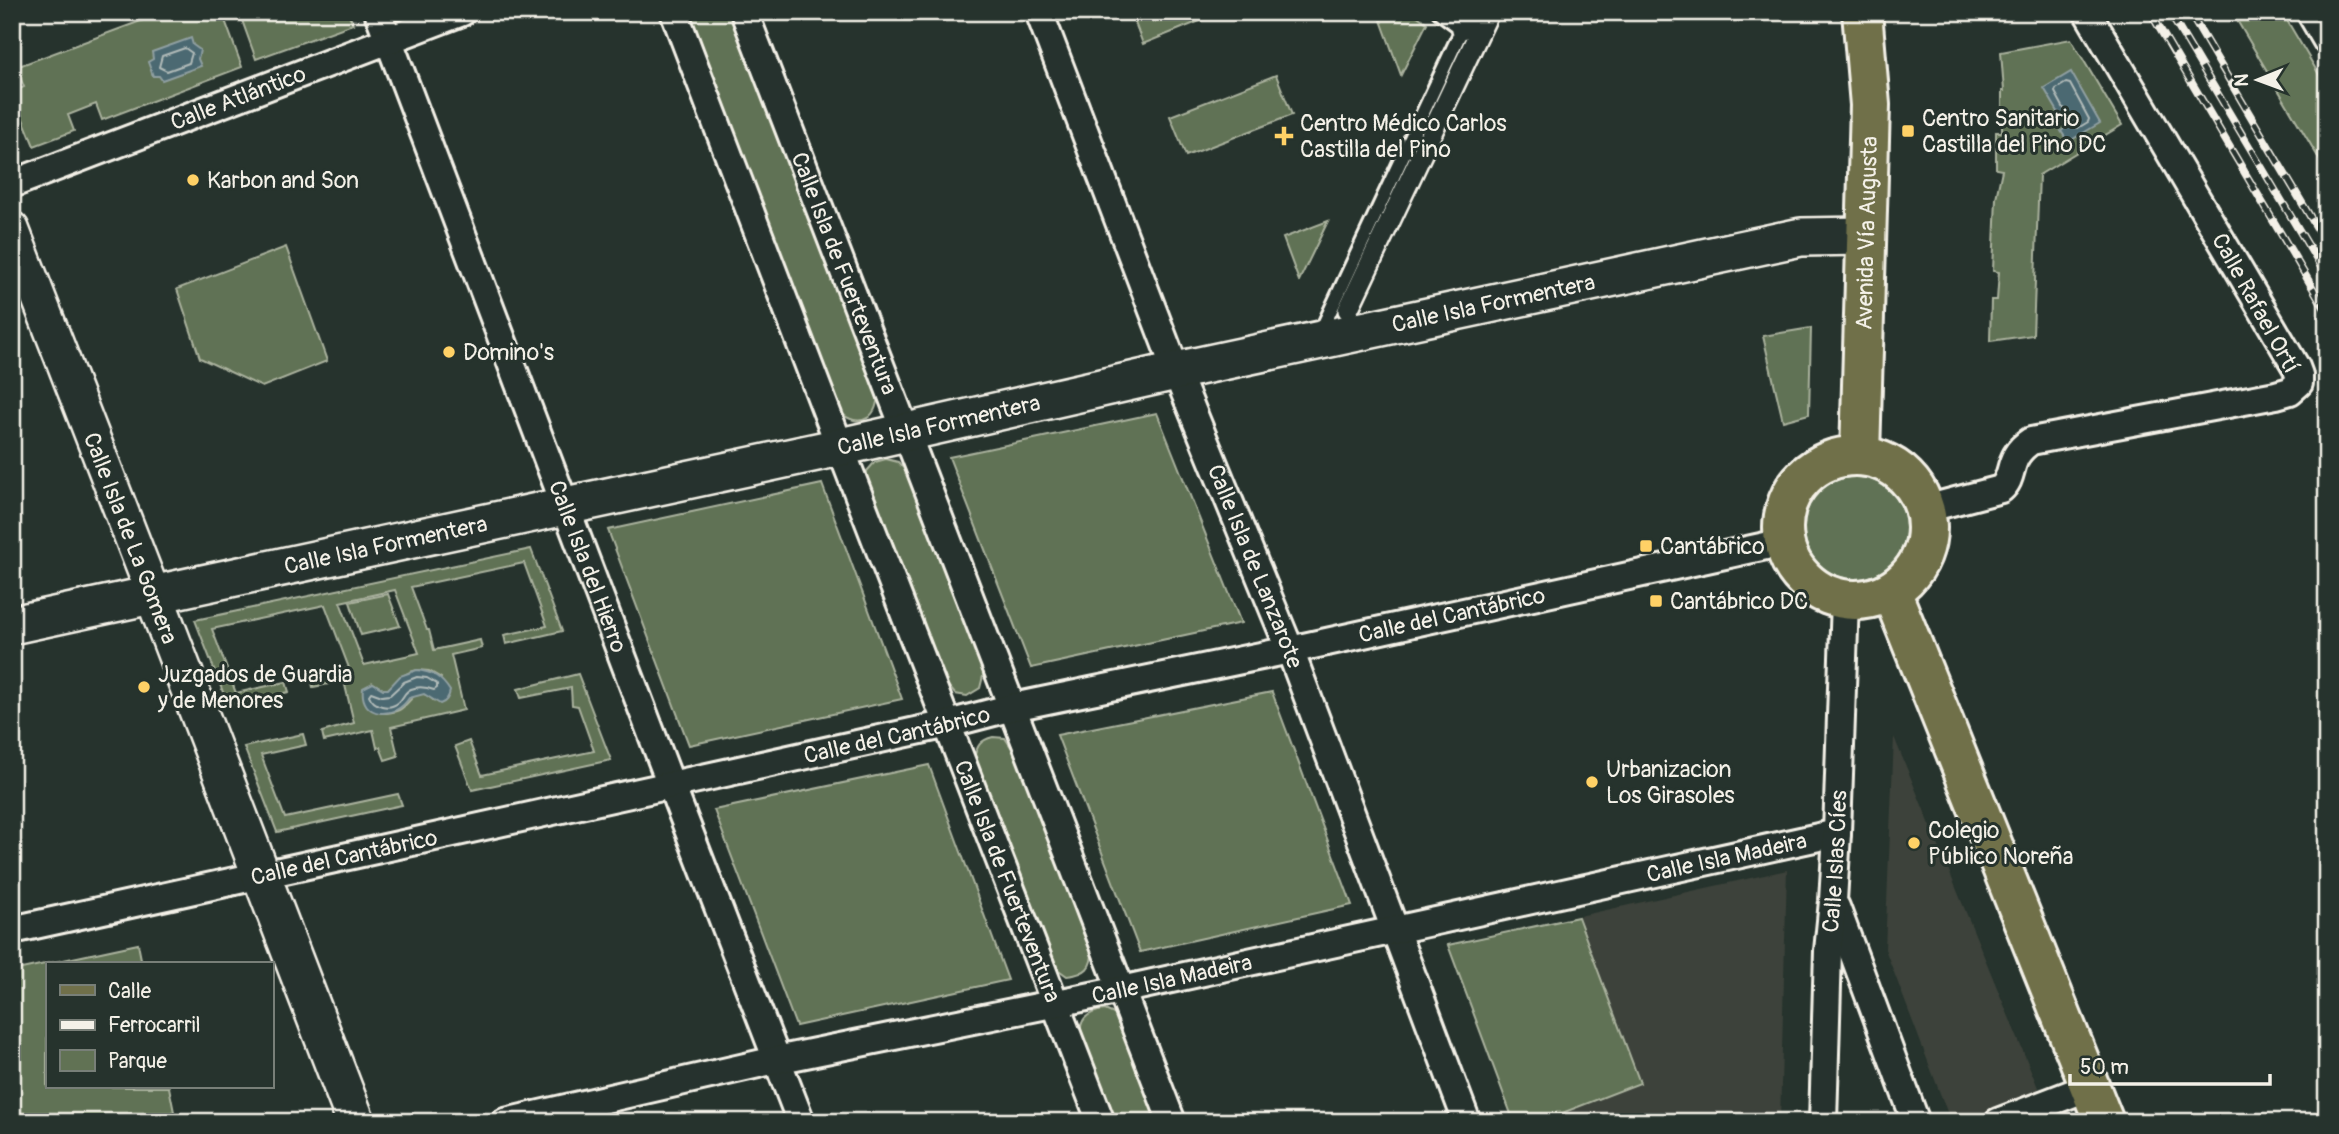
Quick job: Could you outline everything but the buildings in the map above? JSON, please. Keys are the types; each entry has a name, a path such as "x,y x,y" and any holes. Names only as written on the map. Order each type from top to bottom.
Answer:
{"main road":[{"name":"Avenida Vía Augusta","path":"1860,455 1870,104 1862,12"},
{"name":"Calle Isla Formentera","path":"12,625 1801,237 1866,236"},
{"path":"1860,455 1882,460 1901,471 1916,488 1925,509 1927,533 1922,556 1909,576 1891,591 1869,599 1845,600 1812,586 1799,574 1784,542 1783,520 1789,498 1801,480 1817,465 1838,457 1860,455"},
{"path":"1891,591 2104,1122"},
{"name":"Calle Isla de La Gomera","path":"153,593 356,1122"}],"street":[{"name":"Calle Isla del Hierro","path":"378,12 801,1122"},
{"name":"Calle Atlántico","path":"12,184 462,12"},
{"name":"Calle Isla de Fuerteventura","path":"674,12 1101,1122"},
{"name":"Calle Isla de Fuerteventura","path":"744,12 1172,1122"},
{"name":"Calle Isla de Lanzarote","path":"1039,12 1176,371 1290,650 1467,1122"},
{"path":"1348,310 1489,12"},
{"name":"Calle Rafael Ortí","path":"1925,509 2001,489 2007,482 2016,454 2031,441 2276,395 2290,391 2299,383 2300,375 2296,367 2087,12"},
{"path":"2310,12 2327,41"},
{"name":"Calle Isla de La Gomera","path":"12,229 153,593"},
{"name":"Calle del Cantábrico","path":"12,930 262,877 948,724 1013,707 1290,650 1784,542"},
{"name":"Calle Islas Cíes","path":"1823,1122 1828,951 1837,833 1845,600"},
{"name":"Calle Isla Madeira","path":"505,1122 776,1060 1121,989 1837,833"},
{"path":"1833,901 1916,1122"},
{"path":"1998,1122 2089,1087"}],"lane":[{"path":"1317,341 1466,21 1439,12"}],"shaded area":[{"name":"Colegio Público Noreña","path":"1894,737 2039,1090 1961,1122 1951,1122 1885,949"},
{"path":"1787,870 1780,1122 1514,1122 1448,945"}],"green space":[{"path":"165,12 222,12 242,67 102,120 96,104 68,115 74,131 34,146 12,92 24,87 16,67"},
{"path":"239,12 348,12 353,24 256,59"},
{"path":"686,12 730,12 877,390 876,407 867,418 854,420 839,411"},
{"path":"1131,12 1222,12 1143,44"},
{"path":"1378,12 1412,12 1427,23 1401,75"},
{"path":"2232,12 2282,12 2327,88 2327,172"},
{"path":"2071,39 2122,125 2039,175 2033,335 1990,341 1991,300 1997,300 1999,272 1993,271 1996,198 2002,170 1996,169 1996,132 2002,132 2004,91 2001,52"},
{"path":"1276,75 1292,115 1186,156 1170,116"},
{"path":"1328,221 1299,281 1283,238"},
{"path":"286,247 327,361 262,387 200,358 177,289"},
{"path":"1811,328 1809,414 1783,421 1763,336"},
{"path":"1157,413 1241,623 1031,668 949,457"},
{"path":"886,459 898,462 907,472 984,672 980,688 967,696 955,694 945,682 867,485 867,471 875,462"},
{"path":"1855,477 1874,481 1891,492 1902,509 1906,528 1902,547 1891,564 1874,575 1855,579 1836,575 1819,564 1808,547 1804,528 1808,509 1819,492 1836,481"},
{"path":"822,484 902,699 689,745 608,530"},
{"path":"531,549 562,631 506,644 504,635 547,626 524,563 411,587 429,630 434,650 480,640 482,648 451,655 464,710 391,727 398,756 385,760 380,747 377,748 373,730 324,741 322,732 354,723 344,681 313,687 311,677 349,668 325,605 212,629 236,693 286,682 289,692 228,705 195,620","holes":["395,590 419,653 364,665 340,602","417,670 429,671 441,678 433,700 427,695 417,694 399,710 381,713 373,683 388,689 404,675"]},
{"path":"388,594 400,626 361,635 350,602"},
{"path":"578,674 611,760 472,790 455,746 469,741 482,775 594,751 578,706 572,705 571,688 521,698 518,689"},
{"path":"1272,692 1352,905 1140,952 1057,735"},
{"path":"303,734 306,745 261,755 285,818 398,794 402,805 277,832 244,747"},
{"path":"993,737 1005,738 1013,750 1092,948 1090,965 1079,974 1067,976 1056,968 1051,960 974,758 980,744"},
{"path":"929,765 1008,980 796,1026 714,810"},
{"path":"1578,917 1640,1083 1539,1122 1514,1122 1448,945"},
{"path":"138,944 142,962 54,962"},
{"path":"46,964 46,1088 169,1088 176,1122 12,1122 12,971"},
{"path":"1105,1010 1116,1015 1159,1122 1113,1122 1080,1033 1082,1022 1088,1015"}],"water":[{"path":"191,38 193,45 200,50 198,59 201,66 162,80 159,76 153,76 148,62 153,59 152,52"},
{"path":"2071,72 2100,123 2068,142 2061,131 2067,127 2044,88"},
{"path":"417,670 428,672 443,682 450,691 446,701 440,704 424,694 409,698 396,710 388,713 372,711 367,706 363,698 363,688 373,683 388,689 400,676"}],"railway":[{"path":"2150,12 2327,312"},
{"path":"2169,12 2327,277"},
{"path":"2189,12 2327,245"}],"place":[{"name":"Centro Sanitario Castilla del Pino DC","path":"1908,131"},
{"name":"Centro Médico Carlos Castilla del Pino","path":"1284,136"},
{"name":"Karbon and Son","path":"193,180"},
{"name":"Domino's","path":"449,352"},
{"name":"Cantábrico","path":"1646,546"},
{"name":"Cantábrico DC","path":"1656,601"},
{"name":"Juzgados de Guardia y de Menores","path":"144,687"},
{"name":"Urbanizacion Los Girasoles","path":"1592,782"},
{"name":"Colegio Público Noreña","path":"1914,843"}]}
